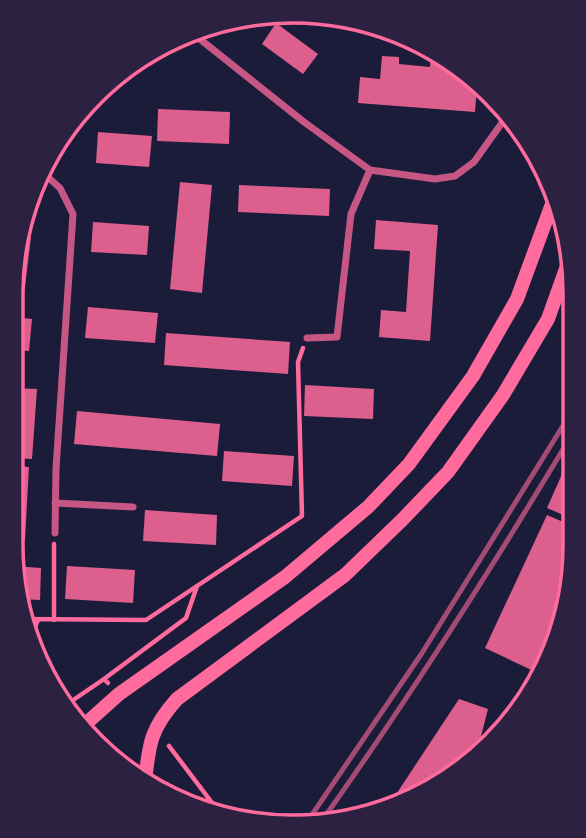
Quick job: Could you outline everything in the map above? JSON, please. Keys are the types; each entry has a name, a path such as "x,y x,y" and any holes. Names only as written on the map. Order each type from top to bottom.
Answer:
{"main road":[{"path":"89,721 119,694 285,578 368,507 410,464 473,376 517,299 550,209"},
{"path":"146,772 151,735 177,699 345,575 448,472 503,395 548,319 563,277"}],"street":[{"path":"200,39 304,122 370,170 435,179 455,176 474,162 502,122"},
{"path":"307,338 337,337 351,214 370,170"},
{"path":"49,178 60,188 74,214 55,533"},
{"path":"55,503 133,507"}],"path":[{"path":"33,620 146,620 302,516 298,362 307,338"},
{"path":"54,620 55,533"},
{"path":"104,679 186,618 197,586"},
{"path":"35,626 38,620"}],"building":[{"path":"276,23 318,54 303,74 262,44"},
{"path":"382,56 399,57 399,64 430,67 430,60 476,95 475,112 358,103 360,77 380,79"},
{"path":"158,109 230,112 229,144 157,141"},
{"path":"98,132 152,136 149,167 96,163"},
{"path":"180,182 212,185 202,293 170,289"},
{"path":"239,185 330,189 329,216 238,212"},
{"path":"376,220 438,225 430,341 379,337 381,310 406,312 410,251 374,249"},
{"path":"93,222 149,226 147,255 91,252"},
{"path":"29,237 31,237 25,287 23,275"},
{"path":"88,307 158,313 155,343 85,338"},
{"path":"23,318 32,319 29,351 23,351"},
{"path":"166,333 290,342 288,374 164,365"},
{"path":"305,385 374,389 373,419 304,416"},
{"path":"23,388 37,389 32,459 23,459"},
{"path":"77,411 220,424 217,456 74,444"},
{"path":"224,451 294,456 292,486 222,481"},
{"path":"23,467 29,467 23,540"},
{"path":"563,472 563,515 547,508"},
{"path":"145,510 217,515 216,545 143,541"},
{"path":"547,515 563,522 563,563 558,598 549,632 532,670 485,648"},
{"path":"67,566 135,570 133,603 65,599"},
{"path":"23,567 41,568 40,600 28,599"},
{"path":"459,699 488,709 480,739 443,770 395,795"}],"railway":[{"path":"312,815 422,653 563,426"},
{"path":"327,813 451,630 563,449"}]}
